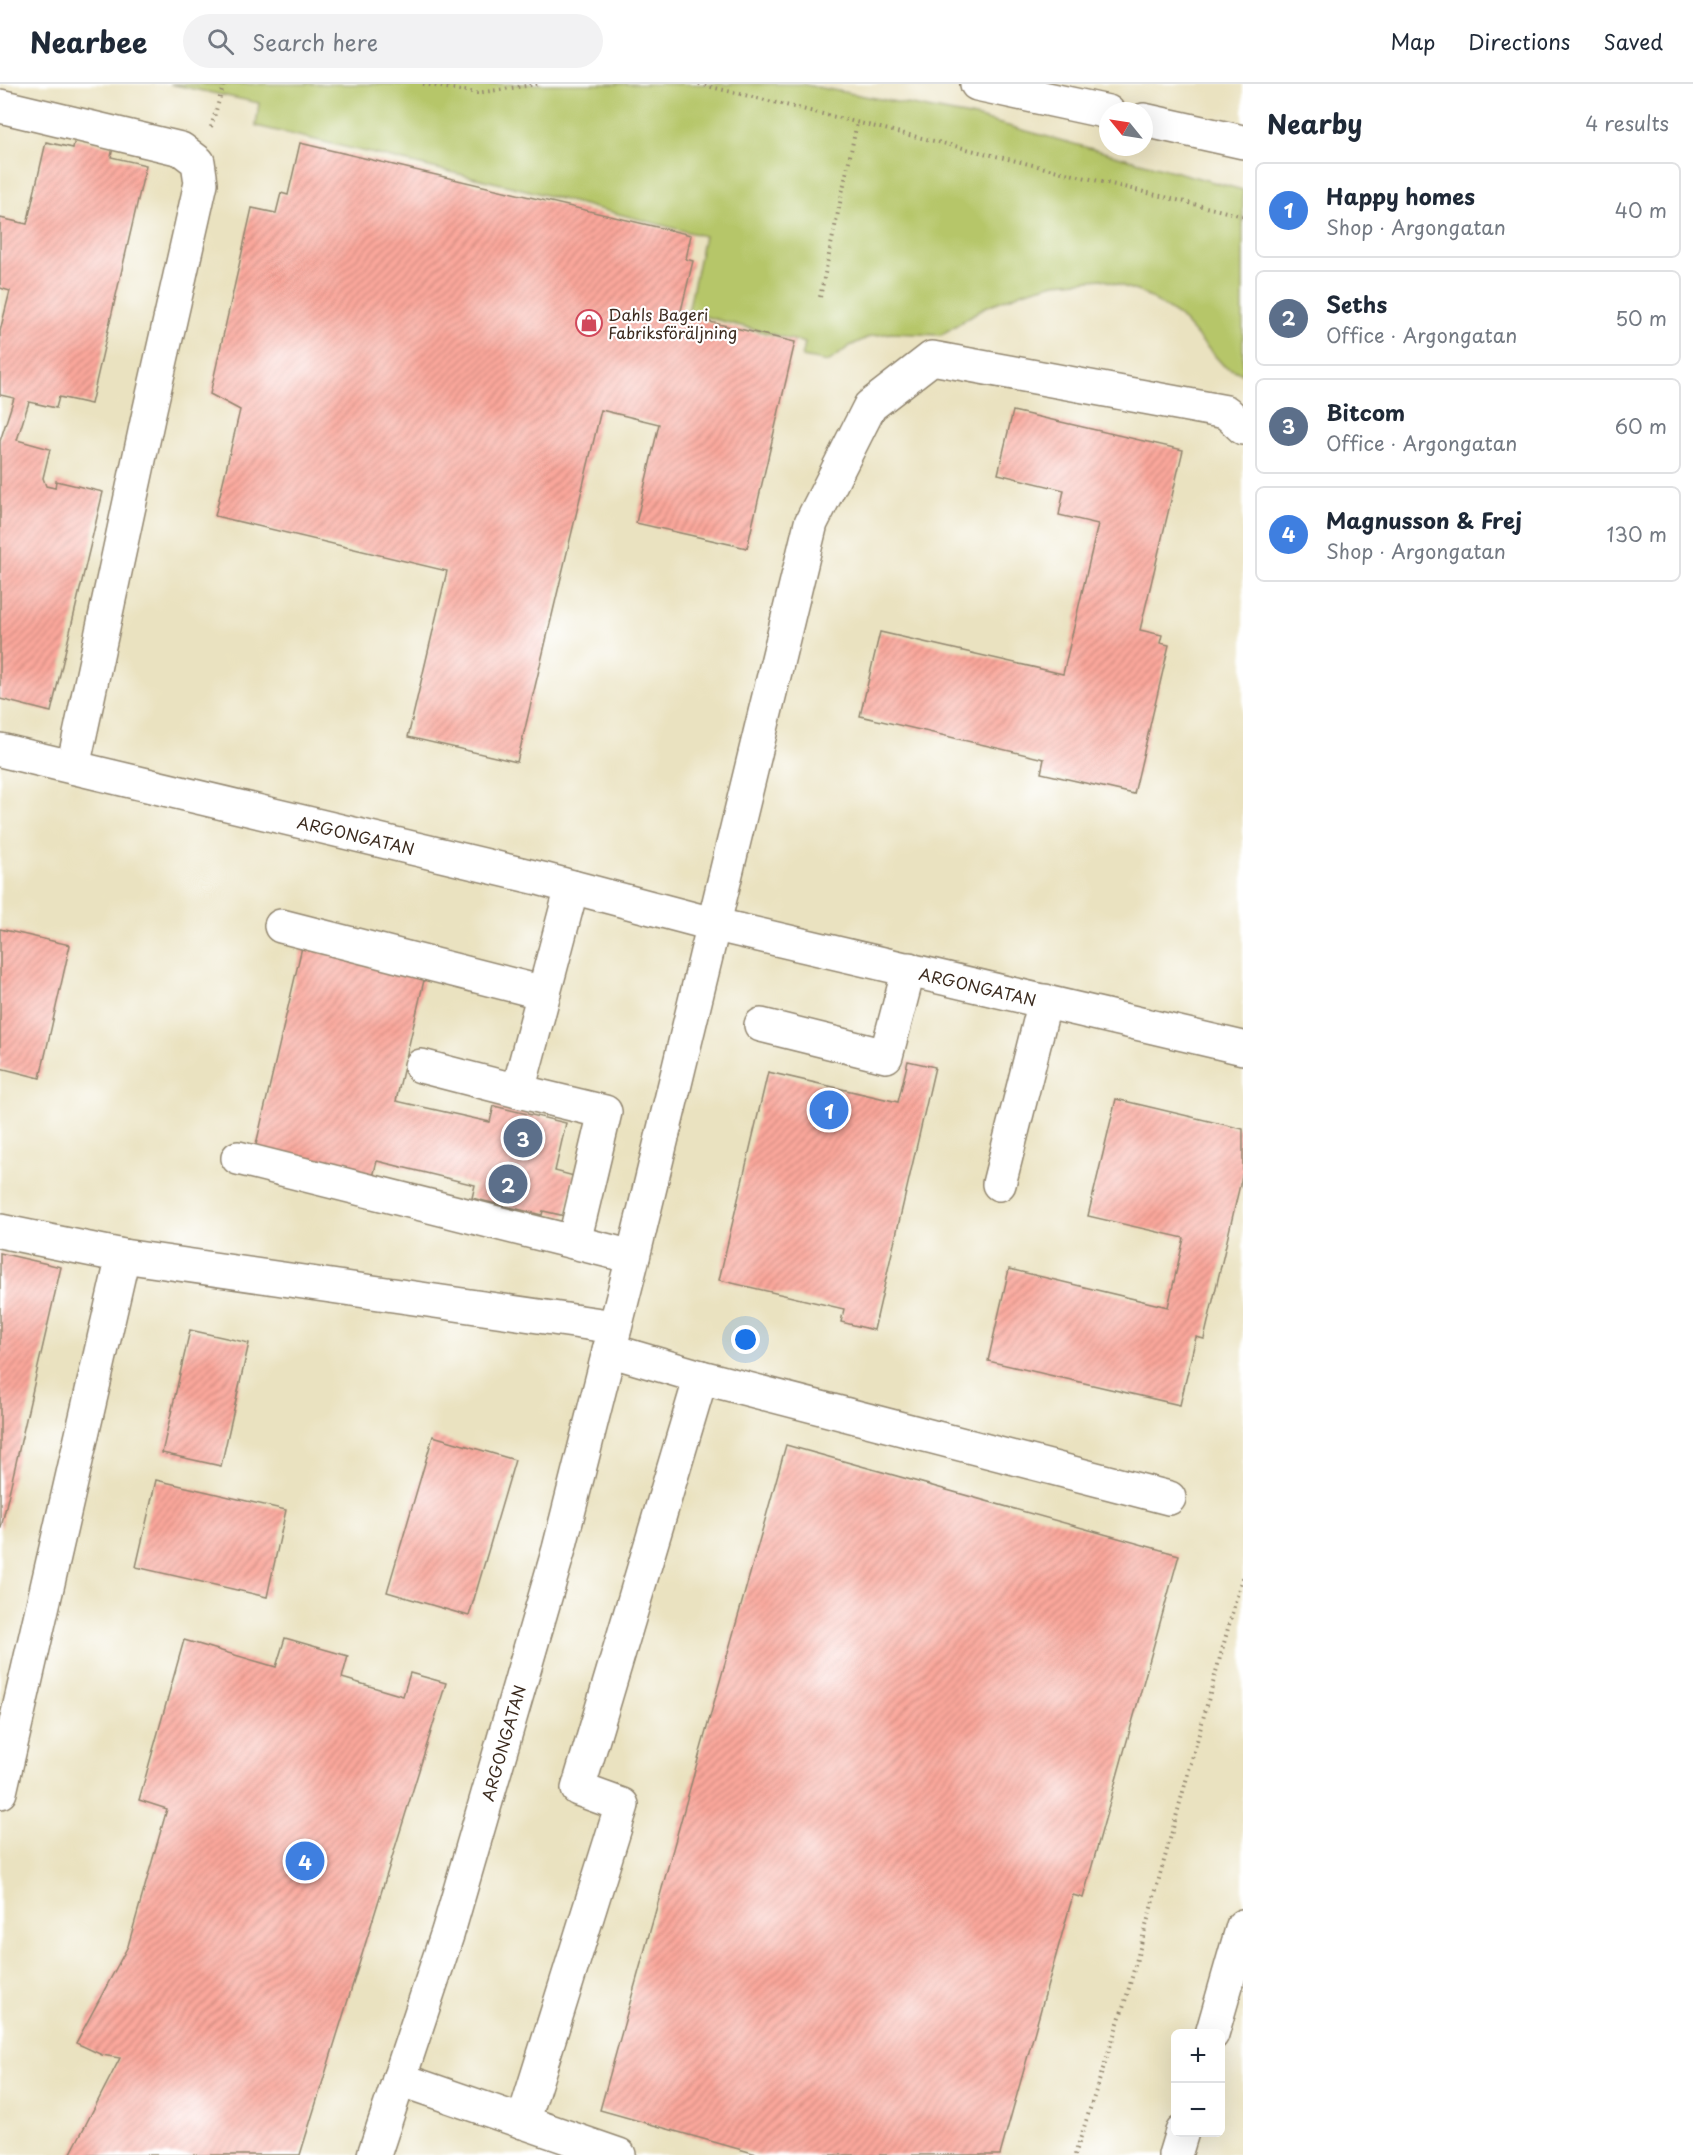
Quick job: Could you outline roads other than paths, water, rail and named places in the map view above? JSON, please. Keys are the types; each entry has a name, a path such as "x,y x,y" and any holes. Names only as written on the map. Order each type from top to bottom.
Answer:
{"street":[{"path":"978,84 1099,110"},
{"path":"0,106 181,149 198,162 201,183 146,425 73,767"},
{"path":"1153,122 1243,142"},
{"path":"712,924 811,523 870,406 932,358 1226,412 1243,428"},
{"name":"ARGONGATAN","path":"0,750 572,887 712,924 1243,1047"},
{"path":"518,1091 572,887"},
{"name":"ARGONGATAN","path":"374,2155 448,1932 553,1571 633,1257 712,924"},
{"path":"281,926 544,993"},
{"path":"761,1025 886,1056 909,969"},
{"path":"999,1184 1045,1001"},
{"path":"421,1066 605,1112 574,1242"},
{"path":"238,1158 633,1257"},
{"path":"0,1231 123,1256 612,1339 701,1377 1169,1498"},
{"path":"0,1792 123,1256"},
{"path":"523,2122 622,1805 578,1789 701,1377"},
{"path":"1213,2029 1243,1926"},
{"path":"399,2079 619,2155"},
{"path":"1175,2155 1181,2137"}],"place":[{"name":"Dahls Bageri Fabriksföräljning","path":"589,323"},
{"name":"Happy homes","path":"829,1110"},
{"name":"Bitcom","path":"523,1138"},
{"name":"Seths","path":"508,1184"},
{"name":"Magnusson & Frej","path":"305,1861"}]}
